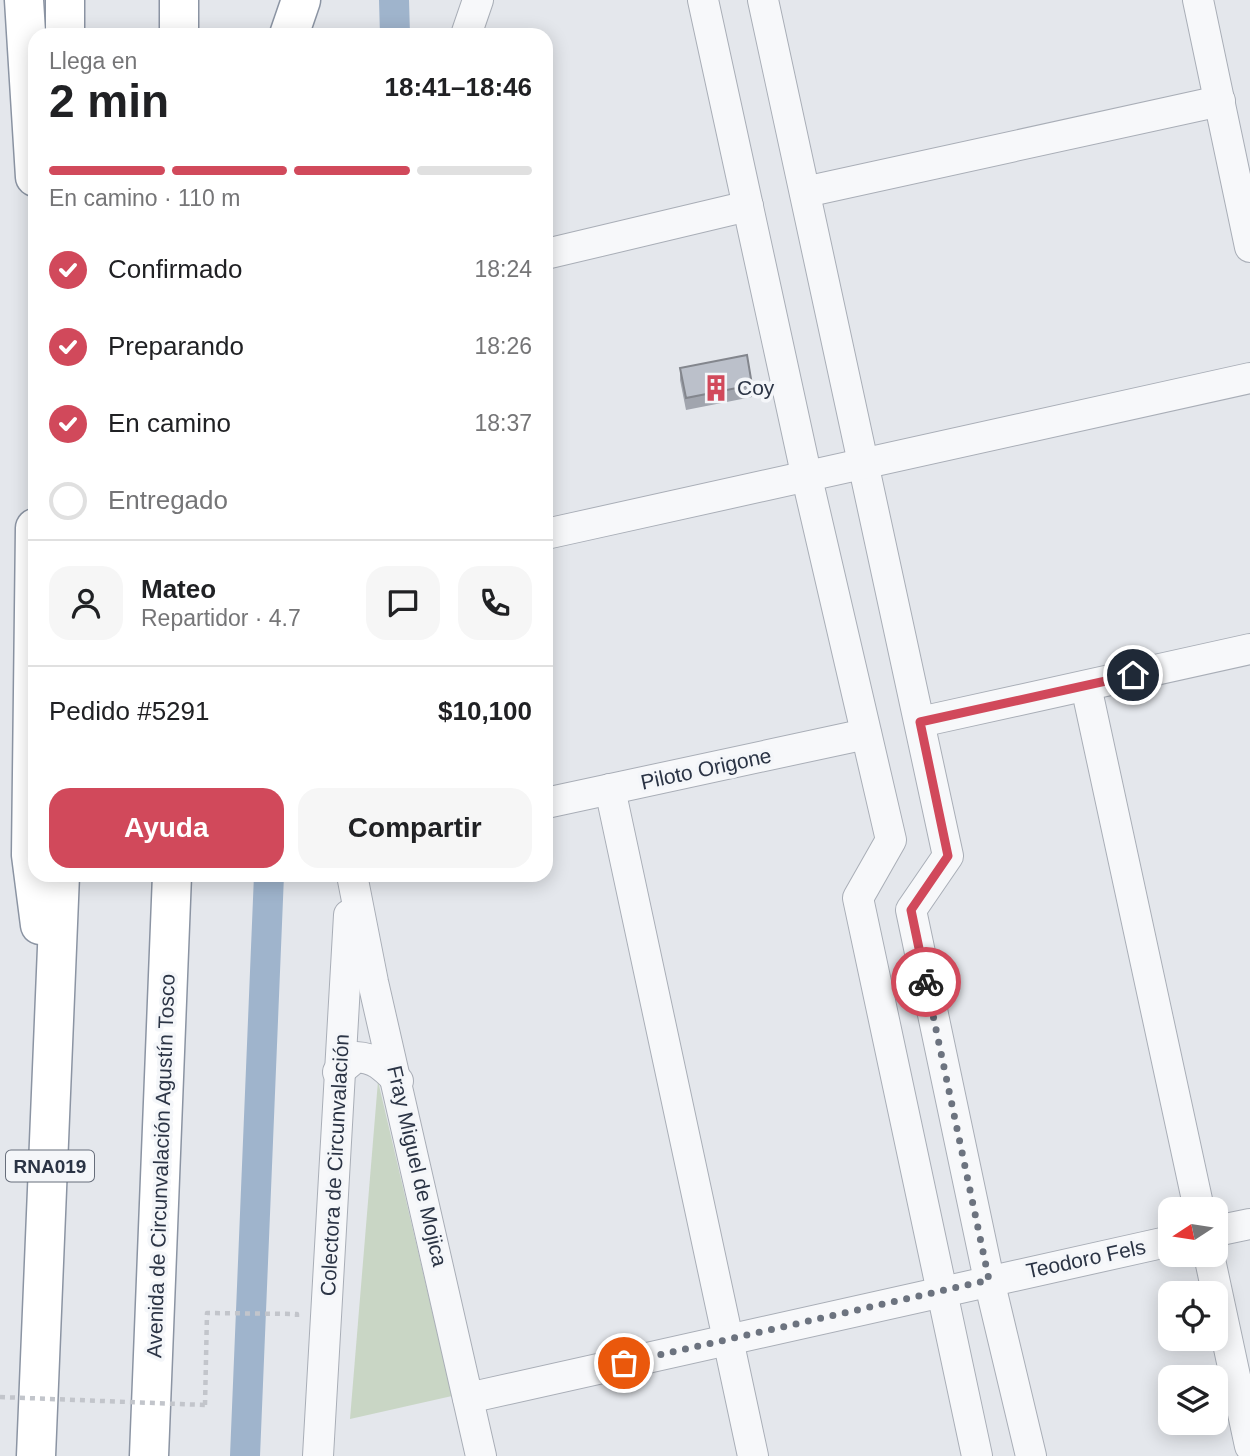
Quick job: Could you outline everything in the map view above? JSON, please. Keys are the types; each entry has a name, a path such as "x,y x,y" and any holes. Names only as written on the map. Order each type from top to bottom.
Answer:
{"highway":[{"path":"24,0 28,64"},
{"path":"65,0 65,28"},
{"path":"179,0 179,28"},
{"path":"292,28 302,0"},
{"path":"34,882 55,1047"},
{"name":"RNA019","path":"36,1456 60,882"},
{"name":"Avenida de Circunvalación Agustín Tosco","path":"149,1456 172,882"}],"street":[{"path":"468,28 478,0"},
{"path":"703,0 807,478 891,840 858,898 977,1456"},
{"path":"763,0 948,856 911,910 989,1280 1031,1456"},
{"path":"1198,0 1250,247"},
{"path":"805,192 1220,101"},
{"path":"553,252 748,206"},
{"path":"553,532 1250,378"},
{"path":"920,722 1250,649"},
{"path":"1086,686 1196,1197"},
{"name":"Piloto Origone","path":"553,801 866,734"},
{"path":"610,789 753,1456"},
{"name":"Colectora de Circunvalación","path":"318,1456 338,1072 352,882"},
{"name":"Fray Miguel de Mojica","path":"353,882 373,982 398,1081 481,1456"},
{"path":"338,1072 356,1057 365,1058 377,1060 398,1081"},
{"path":"1228,1229 1250,1224"},
{"name":"Teodoro Fels","path":"468,1398 1158,1244"},
{"path":"1212,1267 1250,1446"}],"path":[{"path":"0,1397 205,1405 207,1313 297,1314 296,1327"}],"green space":[{"path":"378,1081 452,1396 350,1419"}],"building":[{"path":"747,355 752,385 686,398 680,368"}],"waterway":[{"path":"394,0 395,28"},
{"path":"245,1456 269,882"}],"way so far":[{"path":"624,1363 989,1280 926,982"}],"place":[{"name":"Coy","path":"716,388"}],"route":[{"path":"926,982 911,910 948,856 920,722 1133,675"}]}
